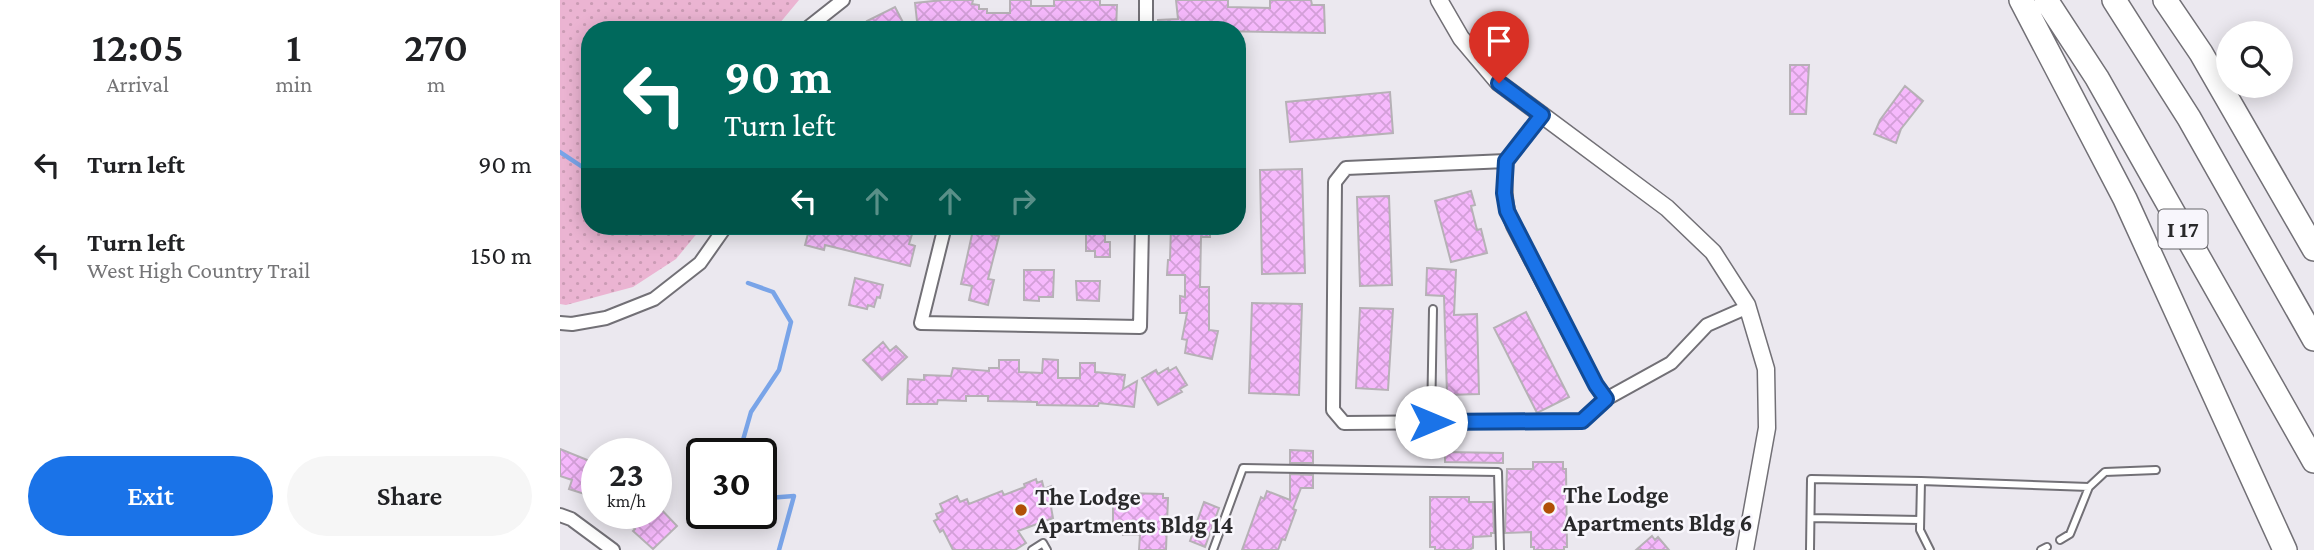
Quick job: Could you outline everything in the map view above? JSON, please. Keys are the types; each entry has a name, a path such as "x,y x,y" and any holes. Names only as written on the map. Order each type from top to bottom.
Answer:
{"highway":[{"path":"2021,0 2125,199 2285,550"},
{"name":"I 17","path":"2046,0 2097,78 2314,461"},
{"name":"I 17","path":"2114,0 2195,130 2314,339"},
{"path":"2165,0 2201,53 2314,248"},
{"path":"2248,133 2273,153 2314,216"}],"street":[{"path":"816,21 842,0"},
{"path":"1146,0 1146,21"},
{"path":"1439,0 1461,38 1499,83 1667,208 1713,252 1748,307 1766,369 1767,428 1745,550"},
{"path":"1542,115 1506,161 1504,193 1507,211 1596,385 1606,399"},
{"path":"1506,161 1346,168 1335,182 1333,410 1344,423 1582,421 1606,399 1671,363 1707,325 1748,307"},
{"path":"560,323 572,324 606,318 654,299 700,263 720,235"},
{"path":"943,235 921,323 1140,327 1142,235"},
{"path":"560,515 571,519 613,550"}],"lane":[{"path":"1431,422 1433,309"},
{"path":"1213,550 1243,468 1498,472 1500,550"},
{"path":"2060,540 2070,534 2089,487 2105,472 2156,470"},
{"path":"1810,550 1811,479 2089,487"},
{"path":"1921,481 1920,530 1930,550"},
{"path":"1811,518 1920,520"},
{"path":"1032,550 1043,543 1047,550"}],"shaded area":[{"path":"560,0 799,0 782,21 581,21 581,235 696,235 676,259 633,287 566,305 560,304"}],"building":[{"path":"973,0 972,4 979,5 979,9 987,9 987,13 1010,13 1010,0 1031,0 1031,6 1054,6 1054,0 1100,0 1100,5 1117,5 1116,21 917,21 915,3"},
{"path":"1176,0 1228,0 1228,7 1270,8 1270,0 1311,0 1312,5 1324,5 1325,33 1246,32 1246,21 1158,21 1178,19"},
{"path":"895,7 902,21 867,21"},
{"path":"1790,65 1809,65 1806,114 1790,114"},
{"path":"1905,86 1923,101 1901,129 1896,143 1874,134 1880,120"},
{"path":"1390,92 1393,133 1290,142 1286,102"},
{"path":"1302,169 1305,273 1262,274 1260,170"},
{"path":"1471,191 1475,205 1471,206 1477,230 1481,229 1487,253 1451,262 1435,201"},
{"path":"1389,196 1392,285 1360,286 1357,197"},
{"path":"808,235 912,235 909,244 915,246 910,266 825,245 824,250 805,245"},
{"path":"972,235 999,236 988,279 994,280 988,305 969,300 972,286 961,284"},
{"path":"1086,235 1105,235 1105,242 1110,242 1110,257 1095,257 1095,251 1086,251"},
{"path":"1171,235 1210,235 1201,237 1200,287 1209,287 1209,330 1218,331 1212,359 1185,353 1187,340 1182,339 1187,313 1180,313 1180,296 1185,297 1185,275 1167,275"},
{"path":"1427,268 1456,270 1454,315 1477,314 1479,394 1447,395 1444,296 1426,295"},
{"path":"1024,270 1054,270 1053,297 1039,297 1039,301 1024,300"},
{"path":"855,278 883,285 880,298 877,297 874,307 868,305 867,309 849,305"},
{"path":"1076,281 1100,281 1099,301 1077,300"},
{"path":"1252,303 1302,304 1299,395 1249,393"},
{"path":"1360,308 1393,309 1388,390 1356,388"},
{"path":"1526,312 1569,397 1537,413 1494,328"},
{"path":"883,342 890,351 896,346 907,357 882,380 863,360"},
{"path":"1043,359 1058,360 1058,378 1080,378 1080,363 1095,363 1095,372 1125,375 1123,389 1137,381 1134,407 1099,403 1098,406 1037,405 1037,402 988,401 988,396 966,396 966,401 938,400 937,404 907,404 908,379 924,380 924,375 951,376 953,368 989,371 989,368 999,368 999,360 1019,360 1019,372 1042,373"},
{"path":"1176,367 1187,385 1180,389 1182,392 1158,405 1142,378 1156,370 1158,374"},
{"path":"560,449 581,458 581,493 569,489 572,480 560,476"},
{"path":"1290,450 1313,451 1313,463 1290,463"},
{"path":"1445,452 1503,453 1503,463 1445,462"},
{"name":"The Lodge Apartments Bldg 6","path":"1533,462 1563,462 1563,469 1566,469 1567,547 1564,547 1564,550 1534,550 1534,547 1531,547 1531,532 1505,533 1507,469 1533,469"},
{"path":"1290,474 1313,475 1313,488 1301,488 1285,540 1282,539 1278,550 1242,550 1261,497 1264,499 1267,491 1290,500"},
{"path":"1036,479 1037,483 1042,481 1044,489 1051,486 1057,504 1051,507 1053,518 1018,531 1026,543 1015,550 953,550 943,530 940,532 934,521 938,519 936,514 943,511 940,504 957,496 960,502 967,499 969,504 1002,491 1004,495 1025,487 1024,484"},
{"path":"1125,493 1163,494 1163,498 1168,498 1166,550 1139,550 1140,535 1123,535 1123,530 1113,530 1113,496 1125,496"},
{"path":"1430,497 1469,497 1469,502 1493,502 1494,533 1491,533 1491,536 1473,537 1473,548 1469,550 1435,550 1435,547 1430,547"},
{"path":"1204,502 1219,508 1205,547 1190,541"},
{"path":"672,521 677,526 653,549 633,531 672,529"},
{"path":"1652,536 1655,540 1658,537 1669,550 1636,550"}],"waterway":[{"path":"560,152 581,166"},
{"path":"744,438 751,412 779,370 791,322 773,292 748,283"},
{"path":"777,497 794,496 779,550"}],"place":[{"name":"The Lodge Apartments Bldg 6","path":"1549,508"},
{"name":"The Lodge Apartments Bldg 14","path":"1021,510"}],"route":[{"path":"1431,422 1582,421 1606,399 1596,385 1507,211 1504,193 1506,161 1542,115 1499,83"}]}
